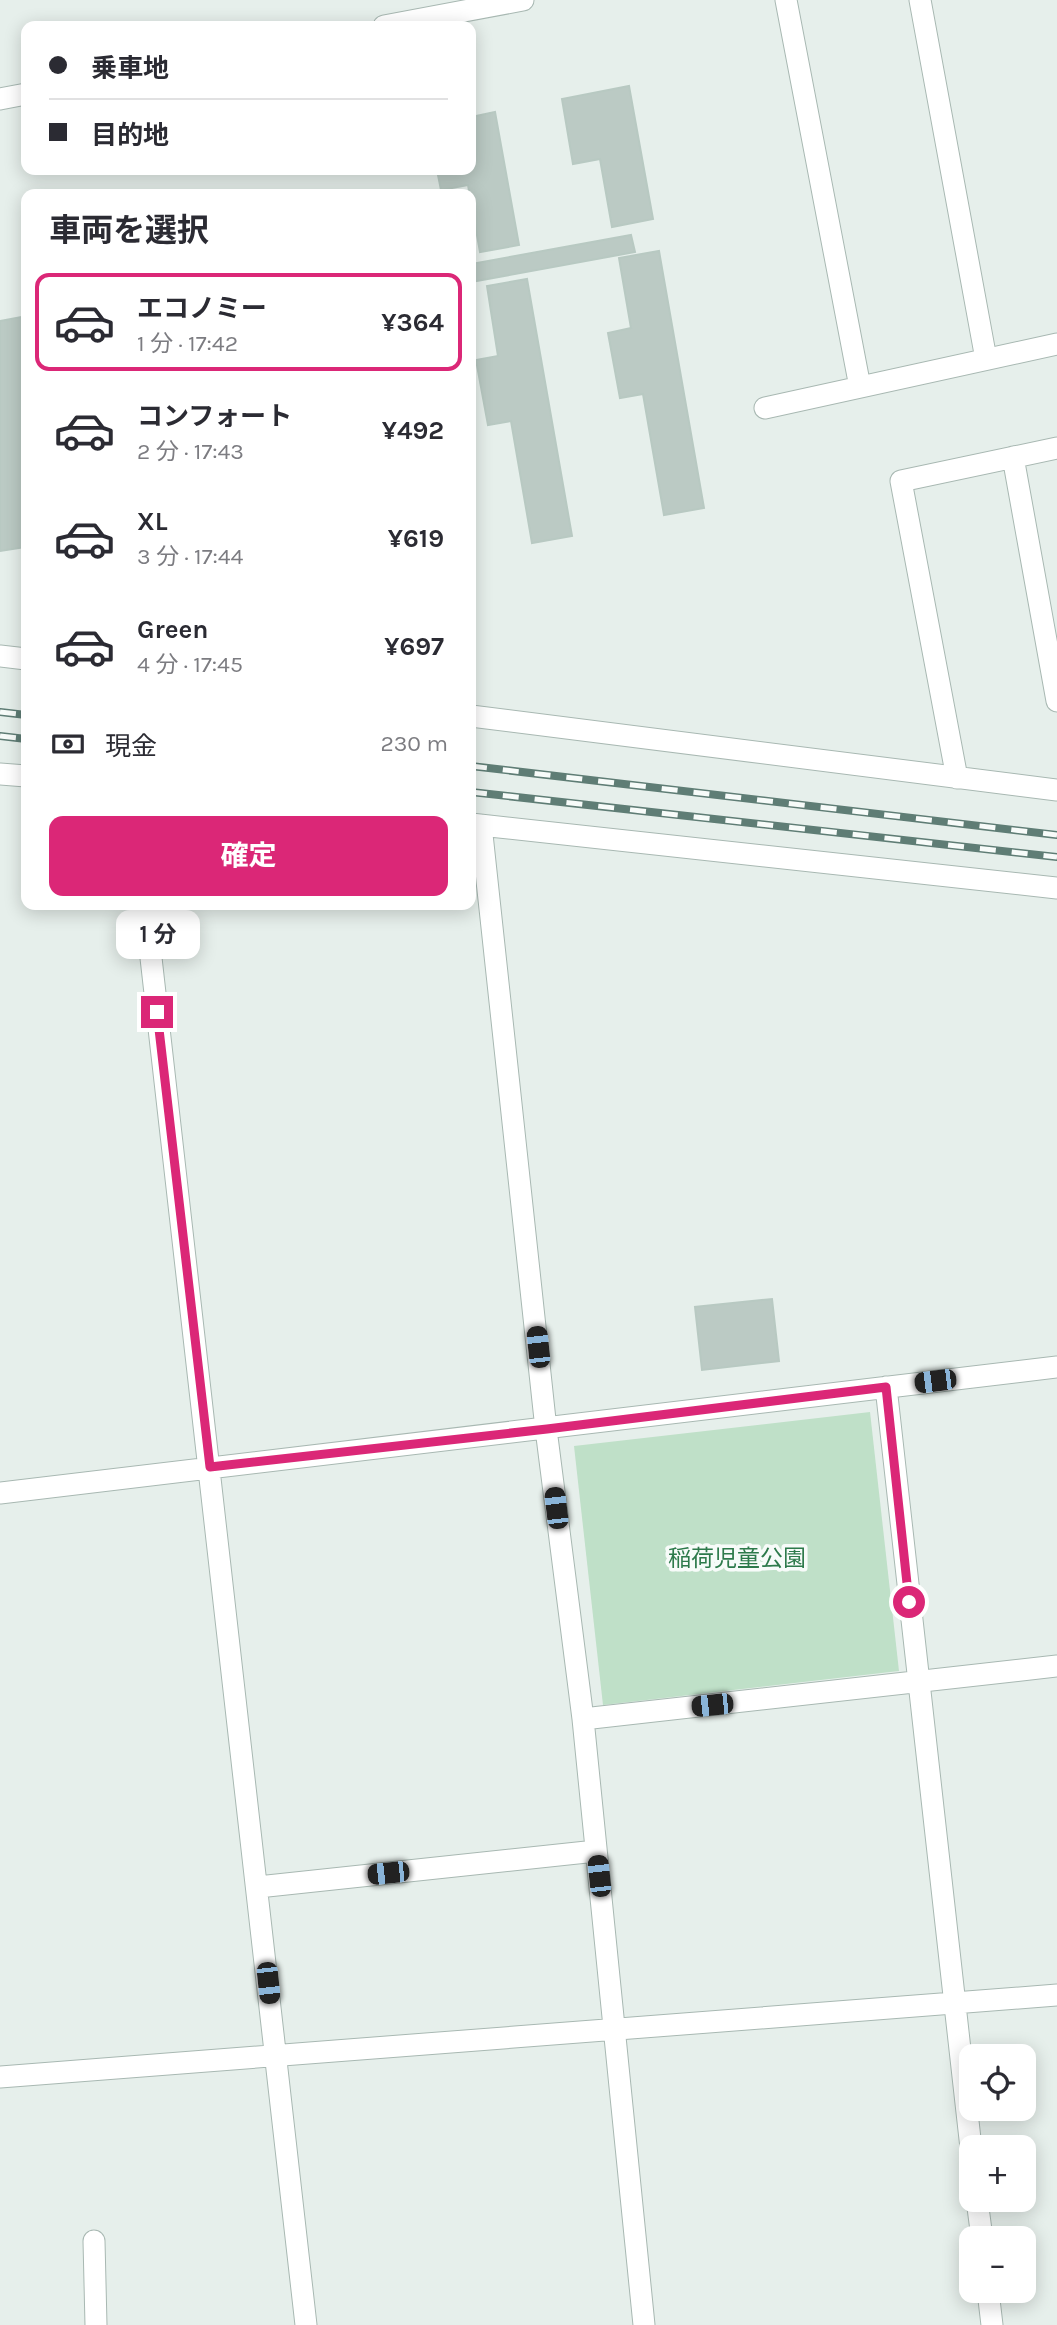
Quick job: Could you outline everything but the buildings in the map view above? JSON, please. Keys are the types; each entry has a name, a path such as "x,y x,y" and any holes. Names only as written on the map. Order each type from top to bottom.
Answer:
{"street":[{"path":"411,21 523,0"},
{"path":"786,0 860,387"},
{"path":"920,0 986,359"},
{"path":"0,99 21,95"},
{"path":"765,408 1057,344"},
{"path":"957,778 901,481 1057,448"},
{"path":"1013,457 1057,701"},
{"path":"0,656 21,658"},
{"path":"476,717 1057,790"},
{"path":"0,774 21,776"},
{"path":"644,2325 583,1719 476,824 1057,888"},
{"path":"146,910 306,2325"},
{"path":"0,1493 1057,1367"},
{"path":"886,1387 969,2135"},
{"path":"583,1719 1057,1666"},
{"path":"258,1887 596,1850"},
{"path":"0,2077 1057,1995"},
{"path":"94,2241 96,2325"},
{"path":"989,2303 992,2325"}],"green space":[{"name":"稲荷児童公園","path":"870,1412 899,1671 603,1705 574,1446"}],"railway":[{"path":"0,712 21,714"},
{"path":"0,736 21,738"},
{"path":"476,767 1057,835"},
{"path":"476,793 1057,857"}],"route":[{"path":"157,1012 210,1467 886,1387 909,1602"}]}
